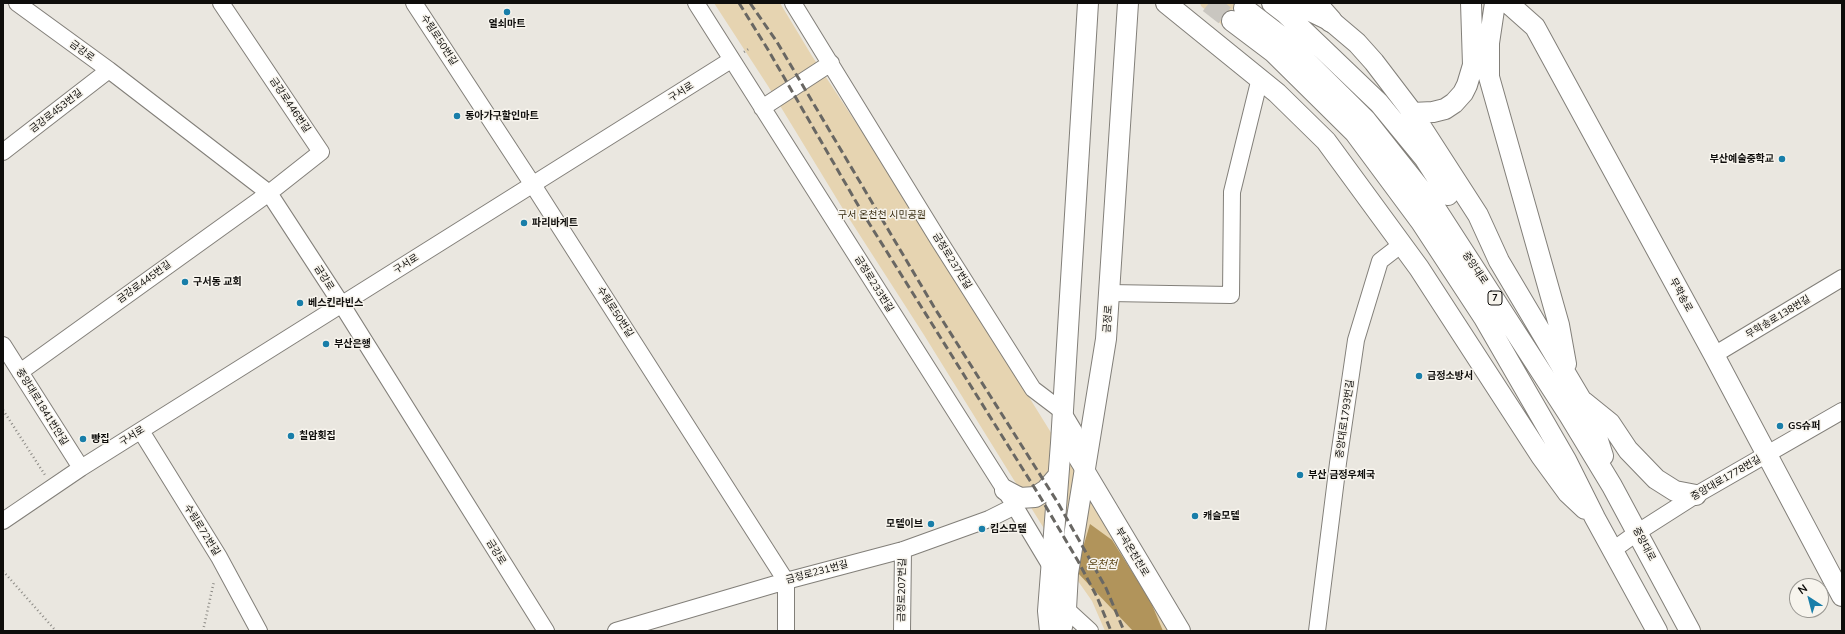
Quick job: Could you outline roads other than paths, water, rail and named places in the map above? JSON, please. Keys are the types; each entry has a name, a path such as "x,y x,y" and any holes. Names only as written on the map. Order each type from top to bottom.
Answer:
{"highway":[{"path":"1315,3 1331,21"}],"main road":[{"name":"금정로","path":"1061,631 1066,609 1057,563 1058,476 1088,3"},
{"name":"금정로","path":"1050,631 1048,611 1057,563 1085,476 1106,339 1128,3"},
{"path":"1166,3 1277,92 1326,141 1419,268 1541,456 1568,493 1595,518"},
{"path":"1184,3 1192,23"},
{"path":"1272,3 1379,103 1425,159 1472,231 1499,261"},
{"path":"1294,3 1331,21 1357,43 1374,62 1412,113 1478,215 1499,261 1582,401 1595,431 1612,486"},
{"path":"1412,113 1433,112 1445,109 1454,103 1463,93 1473,65 1471,3"},
{"path":"1495,3 1489,43 1489,76 1559,325 1568,376"},
{"name":"무학송로","path":"1508,3 1535,27 1714,355 1842,596"},
{"path":"1526,3 1535,27"},
{"name":"중앙대로","path":"1657,631 1595,518 1566,460 1484,318 1421,222 1355,133 1272,52 1238,14 1283,38 1365,119 1434,206 1548,382 1612,486 1690,631"},
{"path":"1582,401 1610,423 1628,450 1656,479 1675,491 1696,495"},
{"path":"1010,498 1035,497 1046,490 1058,476"},
{"name":"부곡온천천로","path":"1085,476 1180,631"}],"street":[{"name":"금강로","path":"17,3 109,70 269,193 342,305 546,631"},
{"name":"금강로446번길","path":"221,3 321,152 269,193"},
{"name":"수림로50번길","path":"414,3 533,185 786,581"},
{"name":"금정로233번길","path":"696,3 732,60 767,105 1010,498 1057,563"},
{"name":"금정로237번길","path":"798,5 831,63 938,239 1033,389 1062,411 1074,430 1074,454 1085,476"},
{"name":"구서로","path":"3,521 81,468 732,60"},
{"path":"767,105 831,63"},
{"name":"금강로453번길","path":"3,152 109,70"},
{"path":"1109,293 1231,295 1232,192 1260,78"},
{"name":"금강로445번길","path":"20,372 269,193"},
{"name":"중앙대로1793번길","path":"1317,631 1338,464 1356,340 1380,261 1402,244"},
{"name":"무학송로138번길","path":"1714,355 1842,278"},
{"name":"중앙대로1841번안길","path":"3,345 81,468"},
{"name":"중앙대로1778번길","path":"1613,550 1696,495 1842,411"},
{"name":"수림로72번길","path":"141,431 219,557 259,631"},
{"name":"금정로231번길","path":"616,631 786,581 903,550 989,520 1010,498"},
{"name":"금정로207번길","path":"902,631 903,550"},
{"path":"786,581 786,631"},
{"path":"1066,609 1090,631"}],"water":[{"name":"온천천","path":"1090,524 1112,540 1150,600 1163,631 1133,631 1076,571"}],"tunnel":[{"path":"1209,3 1232,21"}],"railway":[{"path":"739,3 767,48 862,212 1039,495 1078,561 1097,597 1111,631"},
{"path":"750,3 777,42 934,307 1058,503 1106,588 1124,631"}],"place":[{"name":"열쇠마트","path":"507,12"},
{"name":"동아가구할인마트","path":"457,116"},
{"name":"부산예술중학교","path":"1782,159"},
{"name":"파리바게트","path":"524,223"},
{"name":"구서동 교회","path":"185,282"},
{"name":"베스킨라빈스","path":"300,303"},
{"name":"부산은행","path":"326,344"},
{"name":"금정소방서","path":"1419,376"},
{"name":"GS슈퍼","path":"1780,426"},
{"name":"칠암횟집","path":"291,436"},
{"name":"빵집","path":"83,439"},
{"name":"부산 금정우체국","path":"1300,475"},
{"name":"캐슬모텔","path":"1195,516"},
{"name":"모텔이브","path":"931,524"},
{"name":"킴스모텔","path":"982,529"}],"park label":[{"name":"구서 온천천 시민공원","path":"882,215"}]}
